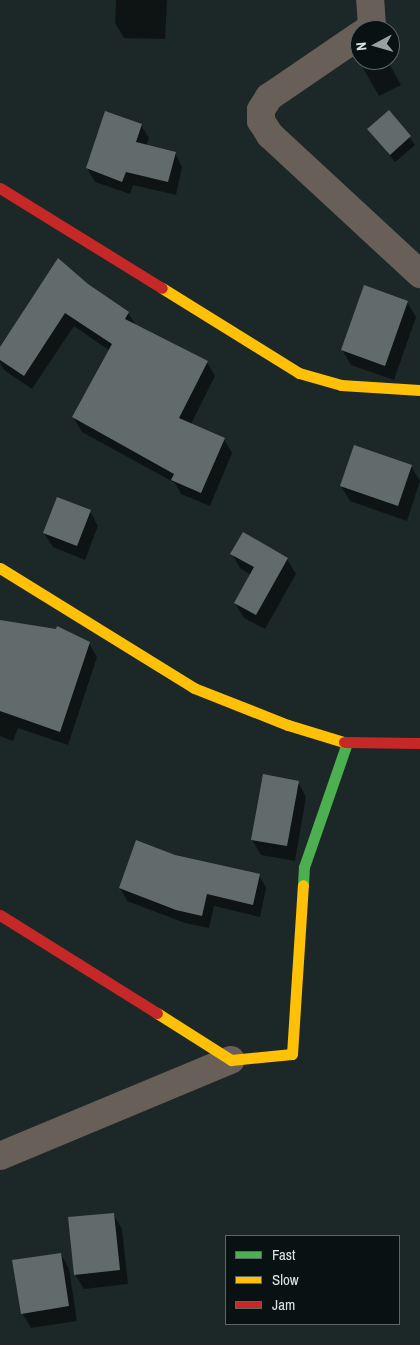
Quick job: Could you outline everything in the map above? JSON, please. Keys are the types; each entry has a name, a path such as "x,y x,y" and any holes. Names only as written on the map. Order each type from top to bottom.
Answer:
{"street":[{"path":"370,0 372,20"},
{"path":"350,42 269,97 261,110 261,121 270,135 420,274"},
{"path":"0,188 299,373 341,385 420,390"},
{"path":"0,568 194,688 288,725 346,743 420,743"},
{"path":"0,1156 231,1060 292,1054 304,867 346,743"},
{"path":"0,916 231,1060"}],"building":[{"path":"389,110 411,136 390,155 367,129"},
{"path":"105,111 142,124 136,142 176,152 168,182 126,172 122,182 86,168"},
{"path":"58,258 88,284 129,312 125,319 208,361 179,418 225,438 201,493 171,480 174,474 72,417 112,344 65,313 24,376 0,360 0,347"},
{"path":"364,285 408,301 385,366 341,350"},
{"path":"354,445 412,465 398,506 340,486"},
{"path":"57,497 91,510 77,546 43,533"},
{"path":"243,532 288,558 256,615 234,603 254,567 230,554"},
{"path":"0,620 56,629 57,626 90,642 60,732 0,711"},
{"path":"263,774 299,781 287,846 251,840"},
{"path":"136,840 175,855 260,874 253,905 207,894 202,916 176,910 119,888"},
{"path":"114,1213 120,1270 74,1275 68,1217"},
{"path":"61,1253 69,1306 21,1314 12,1260"}],"traffic: fast":[{"path":"303,885 304,867 347,743"}],"traffic: slow":[{"path":"162,288 299,373 341,385 420,390"},
{"path":"0,568 194,688 288,725 344,742"},
{"path":"157,1013 231,1060 292,1054 303,885"}],"traffic: jam":[{"path":"0,188 162,288"},
{"path":"344,742 420,743"},
{"path":"0,915 157,1013"}]}
